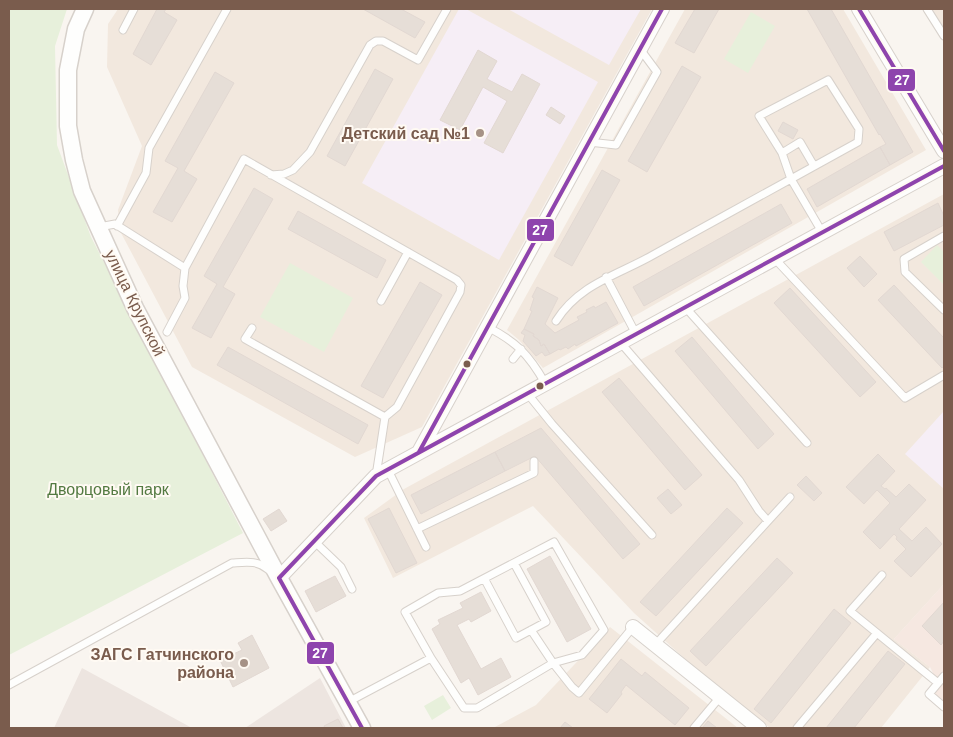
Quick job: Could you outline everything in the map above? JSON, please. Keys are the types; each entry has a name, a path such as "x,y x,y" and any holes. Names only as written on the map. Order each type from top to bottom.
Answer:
{"street":[{"name":"улица Крупской","path":"85,9 76,29 68,70 68,126 82,191 135,308 362,728"},
{"path":"419,452 662,9"},
{"path":"860,9 944,151"},
{"path":"280,578 382,473 944,166"},
{"path":"441,412 440,424 443,427 457,431"},
{"path":"633,627 759,728"}],"lane":[{"path":"123,30 134,9"},
{"path":"117,226 146,173 149,148 227,9"},
{"path":"271,175 284,174 293,170 310,152 370,44 376,41 383,41 418,60 444,9"},
{"path":"927,9 944,36"},
{"path":"588,142 616,145 657,72 640,49"},
{"path":"556,321 565,308 582,293 606,277 642,262 791,179 814,166 858,142 859,129 828,80 759,116 782,153 791,179 822,232"},
{"path":"782,153 800,142 814,166"},
{"path":"167,332 185,298 183,286 185,268 244,159 457,280 461,285 460,292 397,407 386,417 382,473 417,529 426,548"},
{"path":"99,227 115,224 185,268"},
{"path":"944,236 904,259 905,272 944,310"},
{"path":"381,300 408,252"},
{"path":"775,259 904,398 944,375"},
{"path":"606,277 636,334"},
{"path":"685,307 807,443"},
{"path":"486,327 502,334 522,349 546,383"},
{"path":"252,328 245,339 386,417"},
{"path":"620,342 739,480 759,511 768,521"},
{"path":"513,359 522,349"},
{"path":"527,393 652,535"},
{"path":"417,529 534,473 534,462"},
{"path":"655,645 790,497"},
{"path":"314,541 342,567 352,589"},
{"path":"554,542 604,630 582,655 553,663 477,708 464,708 431,658 405,612 438,593 460,592 485,580 554,542"},
{"path":"9,685 232,563 250,561 261,564 280,578"},
{"path":"485,580 516,638 546,622 514,563"},
{"path":"882,575 850,611 938,683"},
{"path":"530,630 553,663 579,693 633,627"},
{"path":"798,728 876,633"},
{"path":"348,702 431,658"},
{"path":"944,676 930,694 944,707"},
{"path":"694,728 720,697"}],"shaded area":[{"path":"118,9 652,9 422,427 355,457 192,367 120,231 118,210 142,146 107,67 108,24"},
{"name":"Детский сад №1","path":"459,9 466,9 598,82 499,260 362,183"},
{"path":"508,9 641,9 609,65"},
{"path":"685,9 843,9 926,150 543,368 519,340 507,330"},
{"path":"927,9 944,9 944,35"},
{"path":"944,194 944,584 894,639 930,667 881,728 770,728 712,683 634,613 533,506 393,578 364,518 404,489"},
{"path":"944,411 944,489 905,454"},
{"path":"944,584 944,707 929,694 938,683 930,667 894,639"},
{"path":"610,627 738,728 493,728 536,705"},
{"path":"82,668 192,728 54,728"},
{"path":"320,678 346,728 245,728"}],"green space":[{"name":"Дворцовый парк","path":"9,9 67,9 55,46 57,145 91,237 243,533 9,655"},
{"path":"751,12 775,26 748,73 724,59"},
{"path":"937,245 944,252 944,285 921,262"},
{"path":"290,263 353,298 324,352 260,317"},
{"path":"443,695 451,708 432,720 424,706"}],"building":[{"path":"157,9 166,9 164,12 177,20 151,65 133,54"},
{"path":"363,9 401,9 425,22 415,38"},
{"path":"695,9 719,9 694,53 675,43"},
{"path":"807,9 831,9 913,152 890,165 880,147 886,144"},
{"path":"478,50 497,61 487,79 512,92 522,74 540,84 503,153 484,143 507,101 483,87 460,130 440,120"},
{"path":"682,66 701,77 647,172 628,161"},
{"path":"375,69 393,79 345,166 327,156"},
{"path":"215,72 234,83 184,171 197,179 172,222 153,212 178,168 165,161"},
{"path":"551,107 565,116 560,124 546,115"},
{"path":"783,122 798,130 793,139 778,131"},
{"path":"880,147 890,165 817,207 807,189"},
{"path":"602,170 620,180 572,266 554,256"},
{"path":"254,188 273,199 223,287 235,294 211,338 192,328 217,284 204,276"},
{"path":"938,203 944,216 944,225 894,251 884,232"},
{"path":"781,204 792,223 644,306 633,287"},
{"path":"298,211 386,260 377,278 288,229"},
{"path":"860,256 877,274 864,287 847,268"},
{"path":"420,282 442,295 383,398 361,386"},
{"path":"894,285 944,338 944,366 942,368 878,300"},
{"path":"537,287 558,298 545,324 555,333 579,320 577,317 587,312 586,310 606,302 618,323 576,346 575,344 568,349 566,347 550,354 544,344 541,346 539,340 533,336 534,334 524,329 532,311 530,310 534,298 532,297"},
{"path":"790,288 876,382 860,397 774,303"},
{"path":"524,329 534,334 533,336 539,340 541,346 544,344 550,354 545,356 542,352 536,356 523,341 525,335 521,333"},
{"path":"692,337 774,434 758,449 675,351"},
{"path":"228,347 368,425 358,444 217,365"},
{"path":"619,378 702,475 685,490 602,392"},
{"path":"541,428 640,544 623,559 535,456 505,471 495,452"},
{"path":"495,452 505,471 421,514 411,495"},
{"path":"878,454 895,471 881,486 896,497 909,484 926,500 899,529 912,541 926,527 942,544 911,577 894,561 906,549 896,539 897,537 894,534 880,549 863,532 890,503 877,490 864,504 846,487"},
{"path":"806,476 822,493 814,501 797,485"},
{"path":"668,489 682,505 671,514 657,498"},
{"path":"389,508 417,563 396,573 368,519"},
{"path":"727,508 743,523 656,616 640,602"},
{"path":"279,509 287,521 271,531 263,519"},
{"path":"550,556 591,629 567,642 527,569"},
{"path":"777,558 793,573 706,666 690,651"},
{"path":"335,576 346,596 316,612 305,591"},
{"path":"481,592 491,611 471,622 469,619 457,625 481,669 501,658 511,677 478,695 469,678 461,683 432,629 440,624 438,620 463,608 460,603"},
{"path":"944,602 944,641 941,645 922,626"},
{"path":"834,609 851,623 771,723 754,709"},
{"name":"ЗАГС Гатчинского района","path":"252,635 269,668 233,687 218,656 223,654 225,658 242,650 238,643"},
{"path":"888,651 905,664 854,728 826,728"},
{"path":"621,659 642,676 645,672 689,708 675,725 626,685 621,692 622,694 607,713 589,699"},
{"path":"338,719 343,728 325,728 324,726"},
{"path":"708,721 717,728 702,728"},
{"path":"565,722 573,728 560,728"}],"transit line":[{"name":"27","path":"419,452 662,9"},
{"name":"27","path":"859,9 944,151"},
{"name":"27","path":"279,578 376,476 944,166"},
{"name":"27","path":"279,578 362,728"}],"place":[{"name":"Детский сад №1","path":"480,133"},
{"name":"ЗАГС Гатчинского района","path":"244,663"}]}
